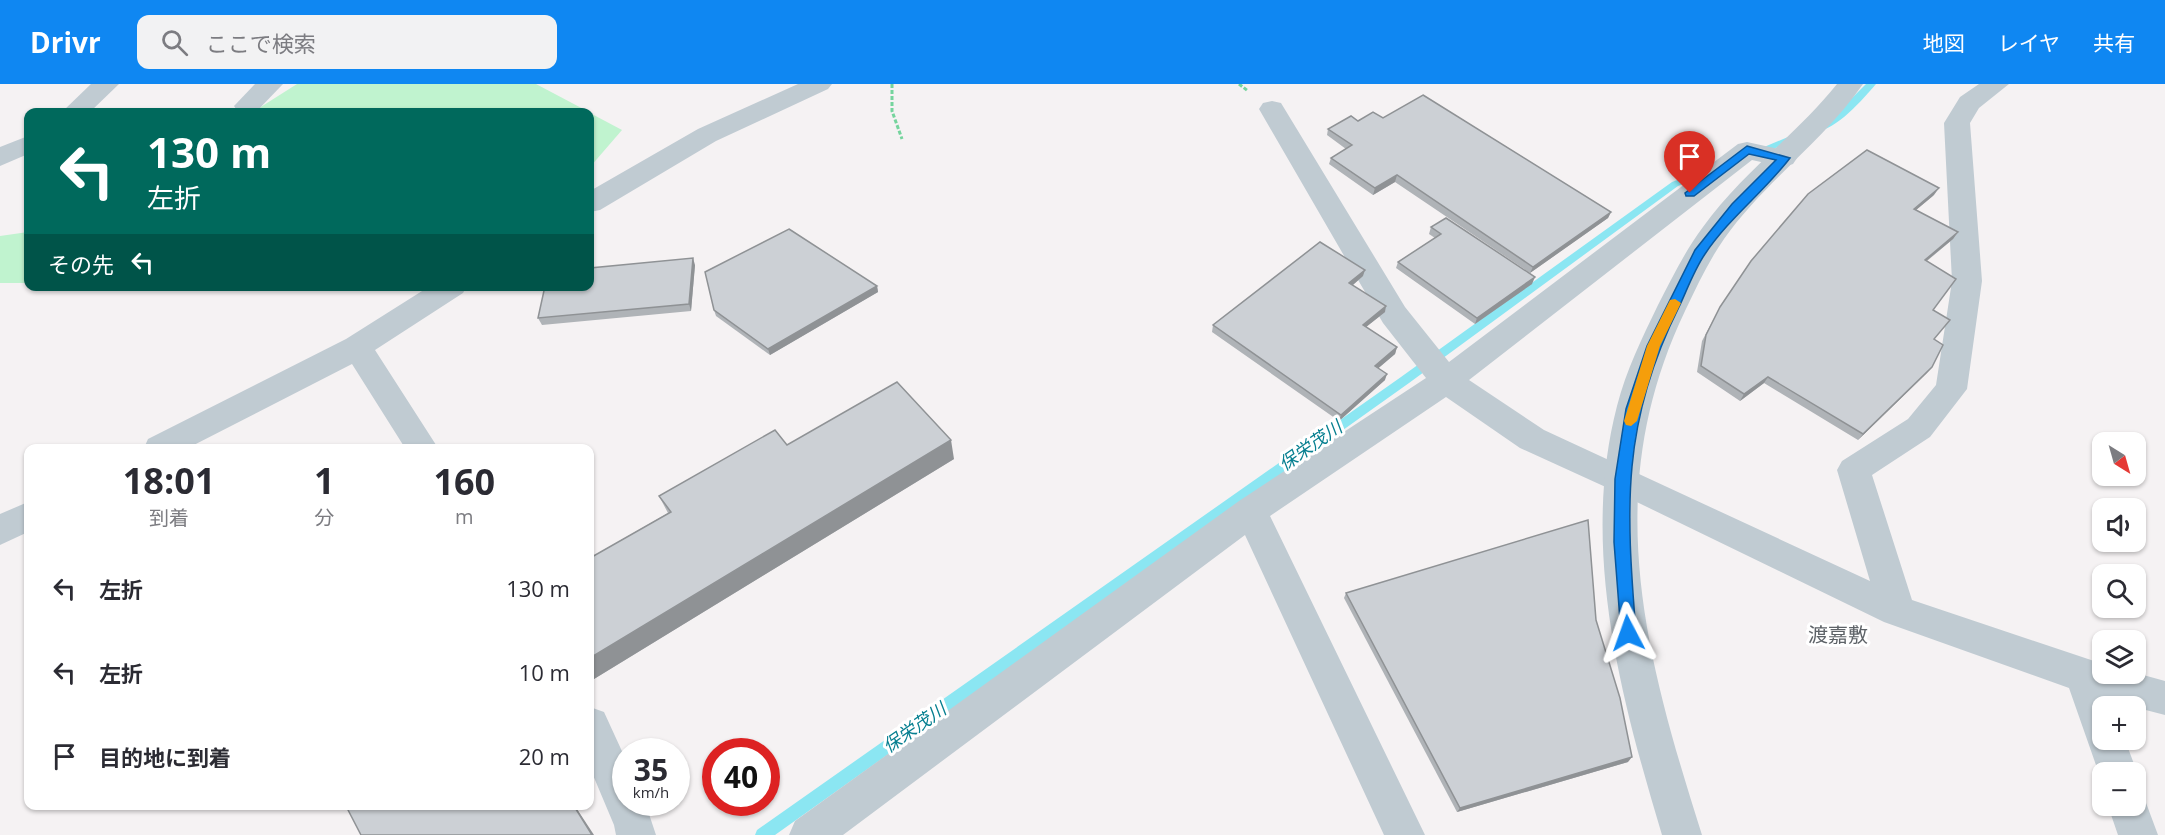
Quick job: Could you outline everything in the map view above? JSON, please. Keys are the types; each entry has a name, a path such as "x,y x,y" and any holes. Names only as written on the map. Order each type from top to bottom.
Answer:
{"street":[{"path":"79,108 106,84"},
{"path":"247,105 270,84"},
{"path":"594,201 707,135 819,84"},
{"path":"1682,835 1654,746 1628,633 1621,542 1622,479 1633,409 1653,346 1700,253 1736,207 1784,158 1850,84"},
{"path":"1897,611 1854,470 1919,428 1951,389 1967,281 1957,123 1970,103 1996,84"},
{"path":"1272,109 1394,315 1446,381 1532,439 1622,479 1897,611 2084,676 2165,698"},
{"path":"0,157 24,146"},
{"path":"809,835 1251,511 1446,381 1747,150 1784,158"},
{"path":"168,444 357,347 445,291"},
{"path":"357,347 419,444"},
{"path":"1251,511 1405,835"},
{"path":"0,531 24,518"},
{"path":"2084,676 2092,700"},
{"path":"594,734 634,824 636,835"},
{"path":"2131,816 2138,835"}],"path":[{"path":"892,84 892,111 902,139"}],"green space":[{"path":"297,84 536,84 581,108 259,108"},
{"path":"594,115 622,130 594,162"},
{"path":"24,233 24,283 0,283 0,236"}],"building":[{"path":"1423,95 1611,212 1533,267 1397,175 1375,188 1331,158 1352,145 1328,129 1351,116 1358,121 1373,112 1383,118"},
{"path":"1867,150 1939,188 1914,209 1958,232 1925,260 1956,279 1933,310 1950,320 1934,339 1943,345 1932,367 1863,434 1768,377 1744,394 1701,366 1706,335 1720,307 1751,261 1808,194"},
{"path":"1446,218 1535,277 1477,318 1398,262 1441,234 1431,227"},
{"path":"789,229 877,286 768,349 714,310 705,272"},
{"path":"1320,242 1365,270 1349,283 1386,306 1363,325 1397,347 1375,366 1387,374 1341,415 1213,325"},
{"path":"693,258 689,304 538,318 544,291 594,291 594,268"},
{"path":"897,382 951,440 594,656 594,556 671,512 659,496 775,430 787,445"},
{"path":"1588,520 1596,620 1620,698 1632,757 1460,808 1346,593"},
{"path":"348,810 576,810 592,835 361,835"}],"waterway":[{"name":"保栄茂川","path":"1817,129 1833,122 1871,84"},
{"name":"保栄茂川","path":"1755,153 1795,137"},
{"name":"保栄茂川","path":"762,835 1405,380 1675,184 1711,170"}],"slow traffic":[{"path":"1631,421 1653,346 1675,303"}],"district":[{"name":"渡嘉敷","path":"1838,634"}],"route":[{"path":"1628,633 1621,542 1622,479 1633,409 1653,346 1700,253 1736,207 1784,158 1747,150 1690,193"}]}
